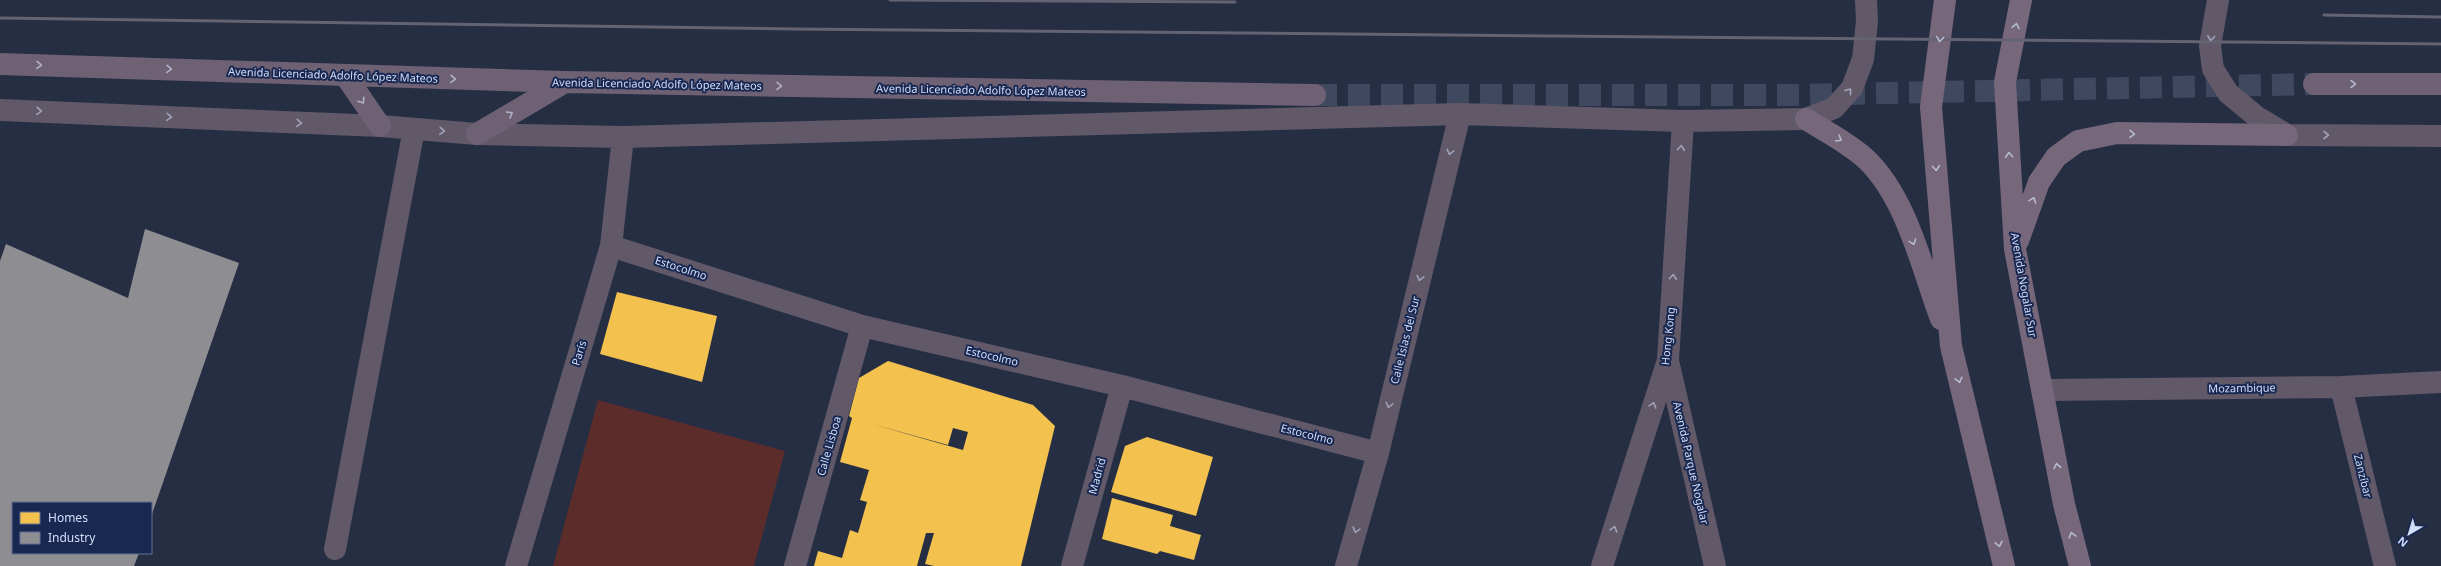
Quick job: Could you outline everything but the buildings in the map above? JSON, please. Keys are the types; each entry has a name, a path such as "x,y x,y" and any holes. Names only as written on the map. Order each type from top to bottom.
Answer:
{"highway":[{"path":"1945,0 1931,107 1951,346"},
{"name":"Avenida Nogalar Sur","path":"2021,0 2005,82 2015,250 2064,504 2080,566"},
{"path":"1806,119 1847,144 1866,159 1882,176 1897,202 1951,346 2004,566"},
{"path":"2015,250 2040,182 2056,158 2078,141 2117,133 2287,135"}],"main road":[{"name":"Avenida Licenciado Adolfo López Mateos","path":"0,64 565,82 1315,95"},
{"path":"345,75 380,126"},
{"path":"477,134 565,82"},
{"path":"2314,84 2441,84"}],"street":[{"path":"0,110 380,126 477,134 623,137 1460,114 1683,121 1806,119 1834,108 1852,88 1863,59 1867,21 1866,0"},
{"path":"2218,0 2214,10 2210,46 2213,69 2228,93 2257,117 2287,135 2441,136"},
{"name":"Calle Islas del Sur","path":"1346,566 1378,452 1460,114"},
{"name":"Hong Kong","path":"1602,566 1668,360 1683,121"},
{"path":"335,549 414,129"},
{"name":"París","path":"516,566 611,246 623,137"},
{"name":"Estocolmo","path":"611,246 862,326 1122,386 1378,452"},
{"name":"Calle Lisboa","path":"795,566 862,326"},
{"name":"Avenida Parque Nogalar","path":"1668,360 1715,566"},
{"name":"Mozambique","path":"2042,390 2341,387 2441,382"},
{"name":"Madrid","path":"1072,566 1122,386"},
{"name":"Zanzíbar","path":"2341,387 2385,566"}],"shaded area":[{"path":"598,400 785,451 754,566 553,566"}],"tunnel":[{"path":"1315,95 1794,95 2314,84"}],"railway":[{"path":"890,0 1235,2"},
{"path":"2324,15 2441,17"},
{"path":"0,18 793,29 2441,44"}]}
